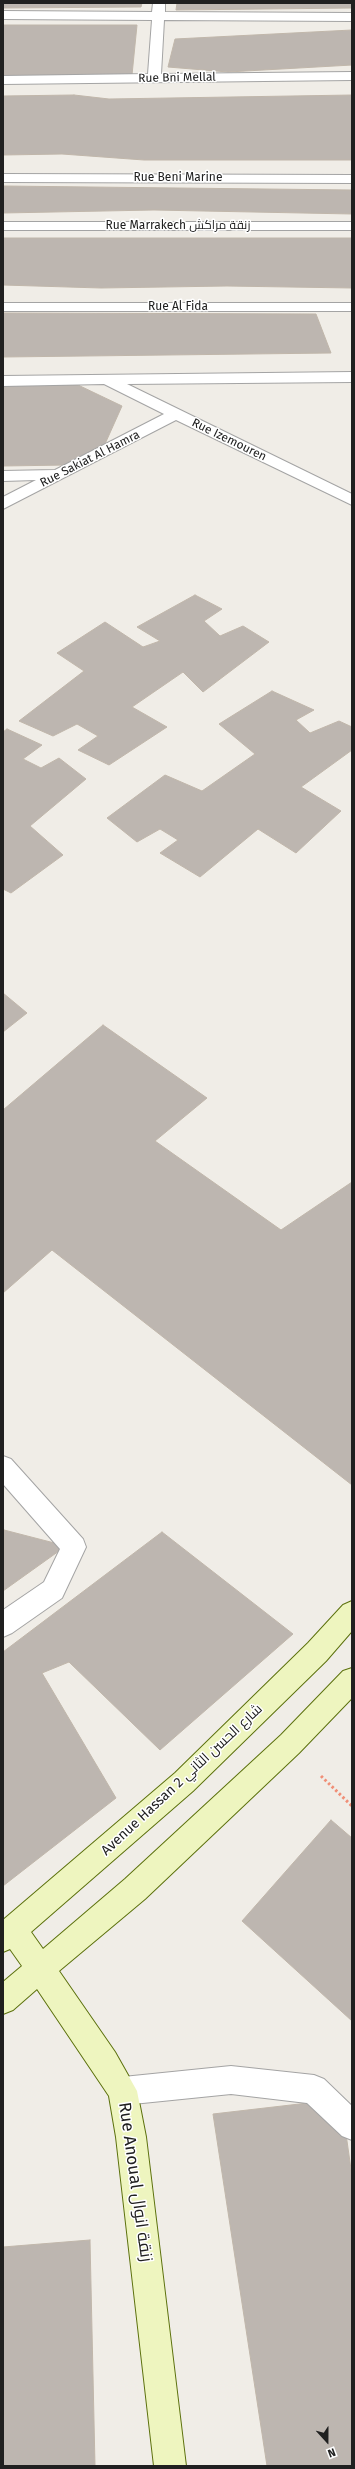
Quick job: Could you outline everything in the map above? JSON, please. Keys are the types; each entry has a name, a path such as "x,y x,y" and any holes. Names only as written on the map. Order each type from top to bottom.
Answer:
{"street":[{"path":"154,78 158,9"},
{"path":"3,15 158,9 352,18"},
{"name":"Rue Bni Mellal","path":"3,80 352,76"},
{"name":"Rue Beni Marine","path":"3,178 352,179"},
{"name":"Rue Marrakech زنقة مراكش","path":"3,226 352,226"},
{"name":"Rue Al Fida","path":"3,307 352,307"},
{"path":"3,381 352,377"},
{"name":"Rue Izemouren","path":"105,380 352,500"},
{"name":"Rue Sakiat Al Hamra","path":"3,504 176,414"},
{"path":"3,476 59,475"},
{"path":"3,1467 74,1547 53,1590 3,1625"},
{"name":"Avenue Hassan 2 شارع الحسن الثاني","path":"8,1934 170,1795 262,1707 352,1613"},
{"path":"3,2000 41,1970 192,1836 290,1744 352,1680"},
{"name":"Rue Anoual زنقة انوال","path":"8,1934 41,1970 106,2062 122,2091 131,2137 170,2466"},
{"path":"122,2091 231,2080 314,2089 352,2126"}],"building":[{"path":"3,3 142,3 141,7 3,8"},
{"path":"177,3 352,3 352,8 176,10"},
{"path":"3,25 137,25 132,75 3,78"},
{"path":"352,30 352,65 228,72 168,67 175,39"},
{"path":"74,95 109,99 352,95 352,160 144,160 62,154 3,155 3,96"},
{"path":"3,186 352,190 352,214 154,210 3,213"},
{"path":"3,238 352,238 352,288 227,286 101,288 3,285"},
{"path":"3,313 316,314 331,353 3,357"},
{"path":"3,384 78,385 122,406 105,444 67,465 3,466"},
{"path":"195,595 222,609 204,621 220,636 243,626 269,642 203,692 183,672 132,707 167,727 109,765 78,750 98,736 77,724 53,736 19,721 84,671 57,653 105,622 143,647 160,641 137,627"},
{"path":"272,691 314,710 296,720 310,733 339,721 352,727 352,750 301,787 341,811 296,853 258,829 200,877 160,853 178,840 160,829 137,842 107,818 165,775 202,791 255,754 219,724"},
{"path":"7,729 42,745 23,759 41,768 59,758 86,779 30,826 63,855 11,893 3,889 3,732"},
{"path":"3,993 27,1013 3,1032"},
{"path":"103,1025 207,1098 155,1141 281,1230 352,1182 352,1485 52,1250 3,1293 3,1110"},
{"path":"4,1530 66,1546 3,1591"},
{"path":"162,1532 293,1634 160,1750 69,1662 42,1673 116,1798 3,1886 3,1652"},
{"path":"331,1820 352,1838 352,2021 242,1921"},
{"path":"308,2103 346,2134 352,2176 352,2466 267,2466 213,2114"},
{"path":"90,2240 95,2466 3,2466 3,2247"}]}
